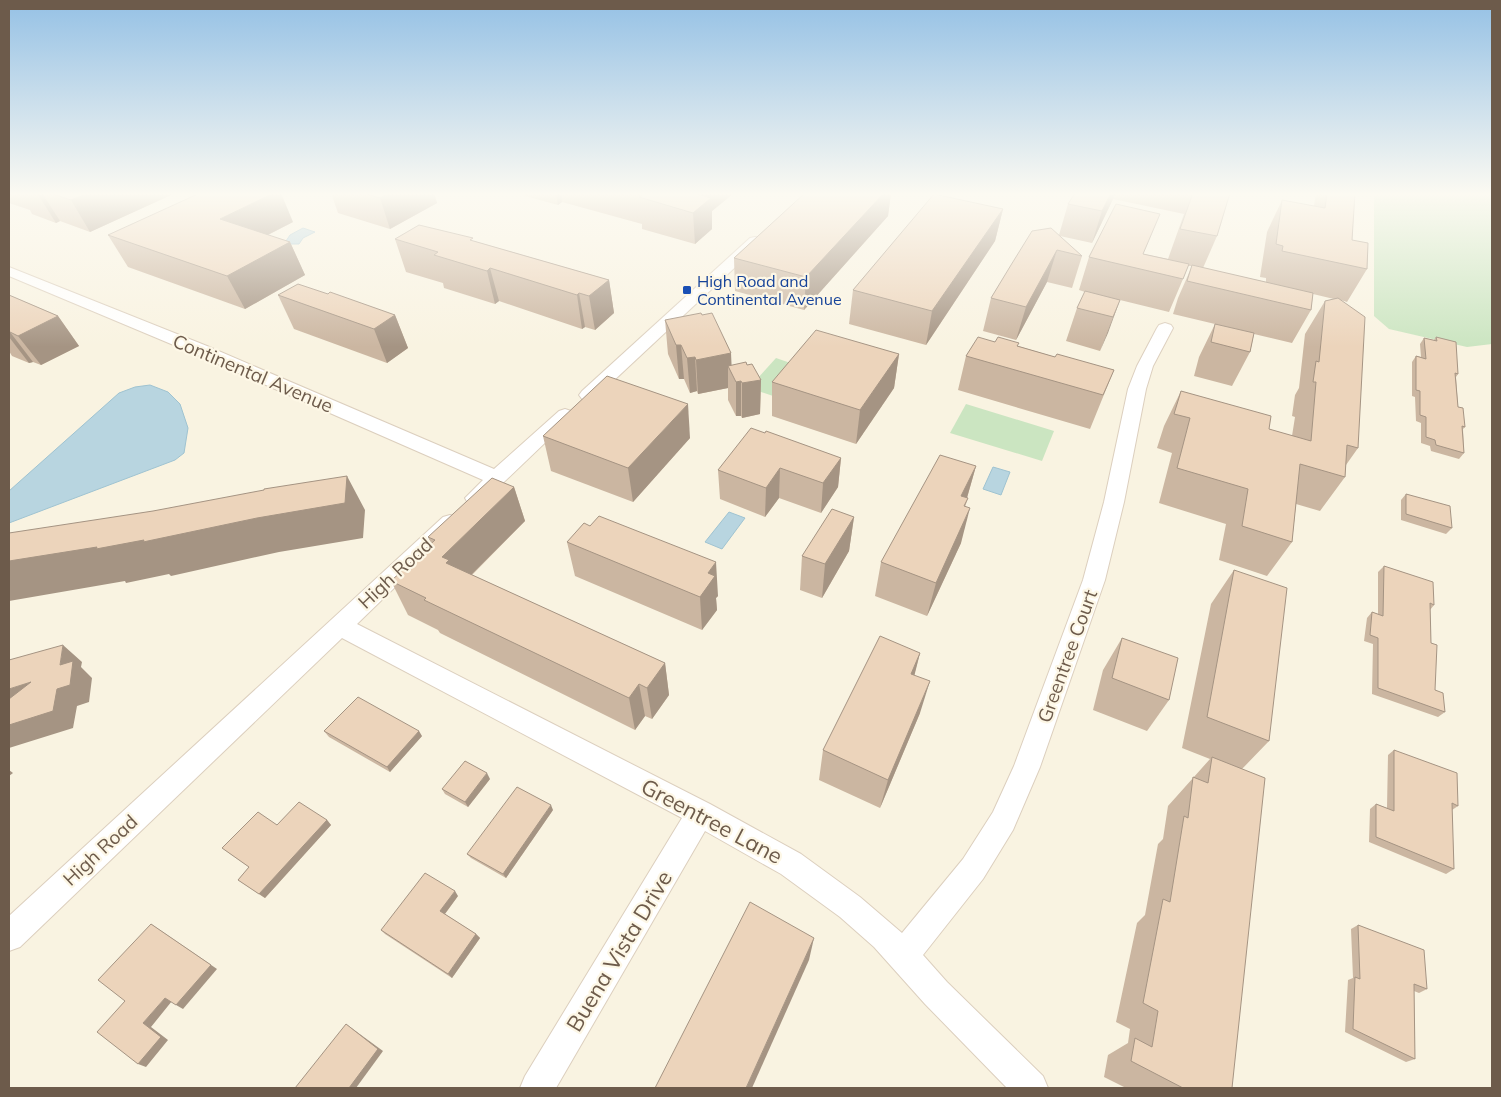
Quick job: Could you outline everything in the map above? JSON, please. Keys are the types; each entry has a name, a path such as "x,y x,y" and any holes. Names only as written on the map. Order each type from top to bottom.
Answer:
{"street":[{"name":"High Road","path":"9,936 497,478 751,244"},
{"name":"Continental Avenue","path":"9,271 201,350 497,478"},
{"name":"Greentree Court","path":"904,955 973,869 1004,821 1027,767 1094,580 1114,502 1137,389 1145,366 1164,328"},
{"name":"Greentree Lane","path":"340,626 700,813 791,864 886,936 936,992 1031,1088"},
{"name":"Buena Vista Drive","path":"537,1088 700,813"}],"green space":[{"path":"1374,244 1492,244 1492,344 1467,347 1389,329 1374,316"},
{"path":"776,358 802,367 776,397 749,388"},
{"path":"966,404 1054,431 1042,461 950,433"}],"water":[{"path":"150,385 168,392 180,404 188,428 184,453 175,460 9,523 9,491 119,393 135,387"},
{"path":"993,467 1010,472 1001,495 983,489"},
{"path":"729,512 745,518 722,549 705,542"}],"building":[{"path":"135,244 286,244 227,276"},
{"path":"412,244 485,244 609,280 589,296 579,293 577,295 490,268 487,271 434,255 438,252"},
{"path":"749,244 836,244 806,277 734,258"},
{"path":"892,244 979,244 932,311 853,290"},
{"path":"1024,244 1069,244 1082,256 1057,250 1026,307 991,298"},
{"path":"1096,244 1147,244 1143,254 1189,264 1183,279 1089,257"},
{"path":"1277,244 1368,244 1367,269 1282,251 1283,246"},
{"path":"1192,265 1313,293 1311,310 1187,281"},
{"path":"298,284 328,294 330,292 395,315 374,329 278,295"},
{"path":"1085,291 1120,300 1113,317 1077,308"},
{"path":"9,295 58,316 18,336 9,333"},
{"path":"1338,298 1365,317 1358,448 1347,445 1345,477 1300,464 1292,542 1242,526 1248,489 1177,468 1190,418 1174,414 1181,391 1271,416 1269,429 1311,441 1316,382 1313,382 1316,361 1319,362 1325,301"},
{"path":"701,313 702,315 712,313 731,353 696,360 695,357 687,358 681,345 676,345 665,320"},
{"path":"1215,324 1254,333 1250,352 1211,342"},
{"path":"816,330 899,354 860,410 772,382"},
{"path":"978,337 995,342 998,337 1019,343 1017,346 1055,357 1057,354 1114,370 1103,395 966,356"},
{"path":"1436,337 1456,342 1458,374 1455,373 1458,407 1463,408 1465,427 1462,426 1464,453 1436,445 1435,440 1426,437 1426,417 1420,415 1420,391 1416,390 1416,356 1426,359 1424,338 1437,341"},
{"path":"746,362 747,365 752,364 761,380 736,382 728,366"},
{"path":"607,376 688,404 628,468 543,436"},
{"path":"751,428 765,433 766,431 841,458 823,483 780,468 766,488 718,470"},
{"path":"940,455 976,466 961,496 968,498 964,506 970,508 936,583 881,562"},
{"path":"347,476 345,503 257,518 143,542 144,540 96,549 97,547 9,561 9,533 153,511 264,489"},
{"path":"492,478 514,487 442,557 449,560 446,563 665,663 647,688 639,684 629,698 424,600 426,598 391,581 435,540 428,537"},
{"path":"1406,494 1450,506 1452,528 1406,514"},
{"path":"832,509 854,517 825,564 802,556"},
{"path":"599,516 716,562 708,573 715,576 700,597 567,542 584,523 590,526"},
{"path":"1384,566 1433,582 1434,605 1430,603 1431,643 1437,645 1435,690 1443,693 1445,712 1378,688 1378,638 1370,635 1372,612 1383,616"},
{"path":"1234,570 1287,588 1269,741 1207,717"},
{"path":"880,636 920,653 911,674 930,681 888,780 823,750"},
{"path":"1122,638 1178,658 1169,700 1112,678"},
{"path":"63,645 60,665 73,661 70,685 57,689 53,711 9,725 9,699 31,682 9,689 9,660"},
{"path":"358,697 419,731 387,767 324,731"},
{"path":"1394,750 1457,773 1458,806 1452,803 1454,869 1376,837 1376,804 1394,811"},
{"path":"1212,757 1265,778 1232,1088 1183,1088 1131,1061 1135,1038 1152,1047 1158,1011 1143,1003 1163,899 1170,902 1184,816 1188,818 1193,777 1208,783"},
{"path":"465,761 487,773 465,802 442,789"},
{"path":"517,787 551,805 503,874 467,854"},
{"path":"299,802 327,820 259,894 238,880 249,867 222,848 258,812 277,825"},
{"path":"425,873 455,891 440,911 476,934 448,974 381,930"},
{"path":"750,902 814,938 746,1088 655,1088"},
{"path":"151,924 211,965 176,1005 165,998 143,1023 161,1037 138,1064 97,1032 125,1001 98,980"},
{"path":"1358,925 1424,950 1427,989 1414,984 1415,1059 1353,1029 1355,977 1360,979"},
{"path":"346,1024 378,1049 349,1088 295,1088"}],"place":[{"name":"High Road and Continental Avenue","path":"687,290"}]}
